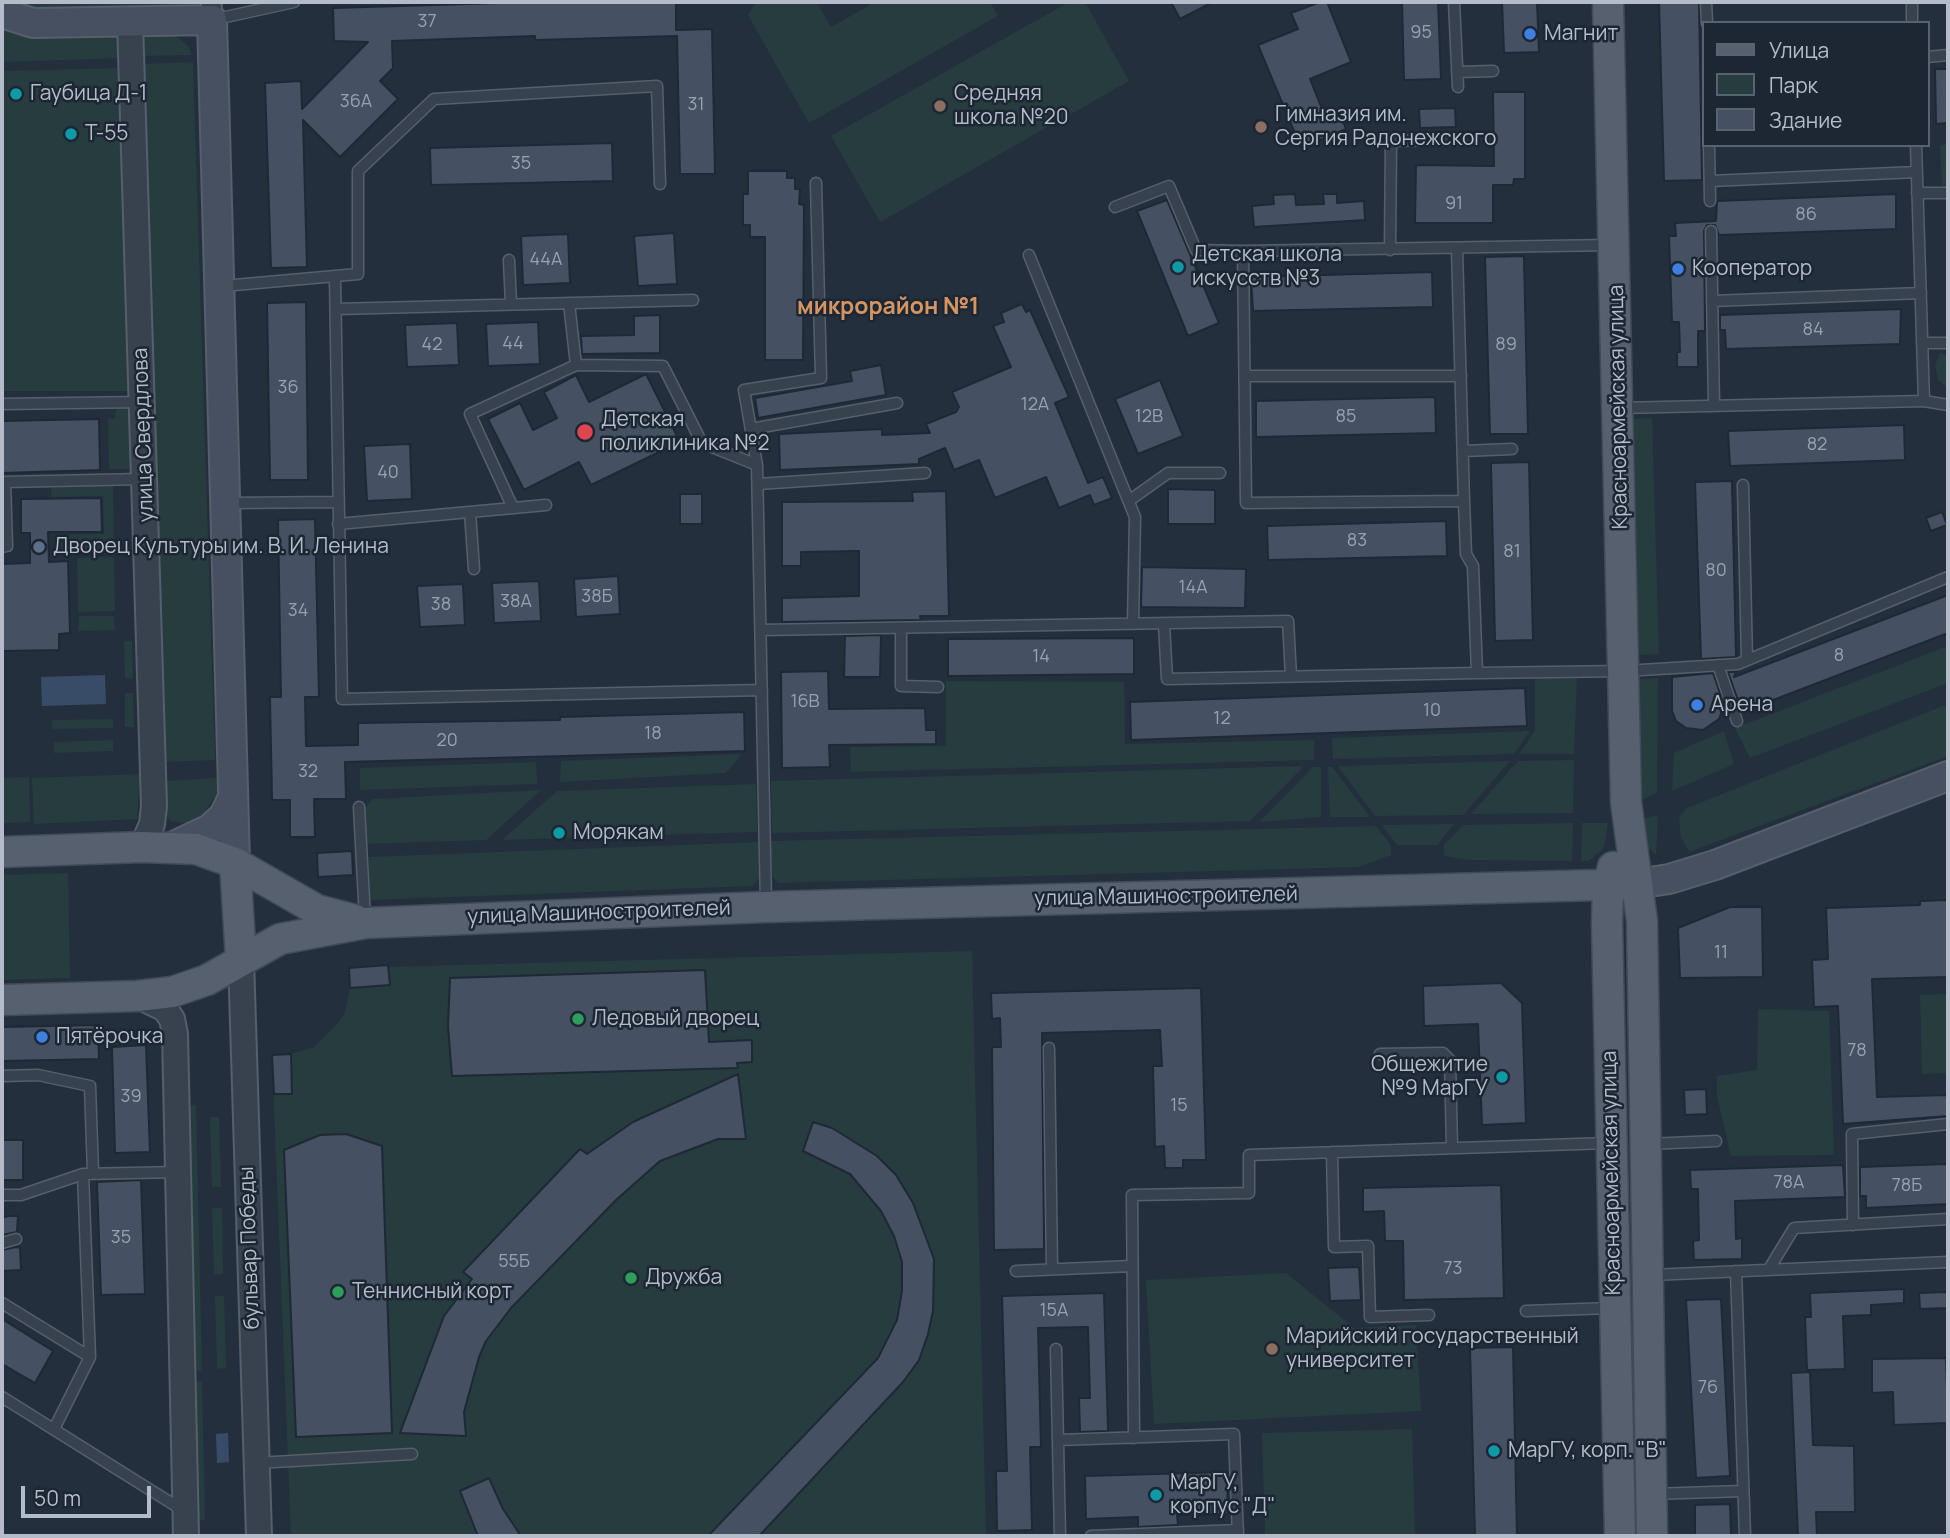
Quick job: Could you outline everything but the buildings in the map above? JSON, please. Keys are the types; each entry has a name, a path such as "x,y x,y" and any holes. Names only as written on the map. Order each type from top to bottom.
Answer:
{"main road":[{"name":"Красноармейская улица","path":"1608,2 1627,813 1612,1143 1620,1536"},
{"path":"2,13 33,23 130,21 212,11 235,863 241,959"},
{"name":"улица Машиностроителей","path":"2,1000 138,996 191,987 280,939 366,923 766,907 1623,885 1669,879 1715,865 1948,776"},
{"path":"172,847 211,829 223,816 233,797"},
{"name":"улица Машиностроителей","path":"2,852 172,847 215,854 317,910 366,923"},
{"name":"Красноармейская улица","path":"1623,885 1642,921 1645,1276 1652,1536"}],"street":[{"name":"улица Свердлова","path":"130,21 154,806 152,824 142,847"},
{"name":"бульвар Победы","path":"241,959 259,1536"},
{"path":"138,996 155,1002 172,1019 179,1171 186,1536"}],"lane":[{"path":"212,11 294,2"},
{"path":"1454,2 1458,88"},
{"path":"1706,2 1707,21"},
{"path":"1912,2 1912,21"},
{"path":"1929,57 1948,55"},
{"path":"1457,72 1493,71"},
{"path":"219,286 358,274 358,171 433,99 657,86 660,184"},
{"path":"1390,250 1391,141 1461,141"},
{"path":"1709,147 1710,201"},
{"path":"1916,147 1924,401"},
{"path":"1710,181 1917,173"},
{"path":"766,907 758,484 744,390 821,378 816,183"},
{"path":"1115,207 1168,186 1196,250 1390,250 1615,245"},
{"path":"1917,193 1948,193"},
{"path":"1710,231 1714,406"},
{"path":"1457,249 1466,554 1473,566 1476,673"},
{"path":"1243,251 1246,503 1464,501"},
{"path":"1029,255 1135,517 1133,624"},
{"path":"509,260 511,304"},
{"path":"335,278 342,699 762,690"},
{"path":"1712,301 1921,293"},
{"path":"336,309 693,300"},
{"path":"569,303 576,365"},
{"path":"1922,343 1948,343"},
{"path":"513,508 470,414 576,365 663,366 702,443 757,465"},
{"path":"1245,376 1461,376"},
{"path":"1619,408 1924,401 1948,405"},
{"path":"2,404 143,402"},
{"path":"751,429 897,403"},
{"path":"1463,451 1512,449"},
{"path":"758,484 925,473"},
{"path":"1129,500 1168,473 1220,473"},
{"path":"2,547 7,546 5,482 146,478"},
{"path":"1743,485 1747,660"},
{"path":"225,503 337,502"},
{"path":"338,524 546,505"},
{"path":"470,512 474,569"},
{"path":"1164,624 1167,679 1625,671 1718,665 1747,660 1948,577"},
{"path":"761,630 1288,621 1291,676"},
{"path":"901,628 901,686 938,687"},
{"path":"1718,665 1737,721"},
{"path":"359,807 366,923"},
{"path":"1049,1048 1052,1269"},
{"path":"1380,1054 1443,1053 1450,1060 1452,1148"},
{"path":"2,1076 38,1075 90,1086 90,1357 54,1429"},
{"path":"1853,1224 1852,1134 1948,1124"},
{"path":"1644,1144 1716,1140"},
{"path":"1133,1437 1132,1195 1249,1193 1249,1155 1612,1143"},
{"path":"1332,1152 1334,1247 1367,1246 1370,1317 1429,1315"},
{"path":"2,1195 21,1195 88,1173 179,1171"},
{"path":"1769,1269 1794,1228 1948,1219"},
{"path":"2,1243 16,1239"},
{"path":"1645,1276 1948,1262"},
{"path":"1016,1270 1132,1266"},
{"path":"1736,1271 1745,1536"},
{"path":"2,1303 90,1357"},
{"path":"1527,1311 1615,1308"},
{"path":"1056,1349 1060,1536"},
{"path":"2,1396 185,1512"},
{"path":"1058,1440 1234,1434 1238,1533 1091,1536"},
{"path":"257,1463 412,1454"},
{"path":"1651,1494 1743,1490"}],"green space":[{"path":"4,2 184,2 184,8 29,8"},
{"path":"756,2 817,2 831,27 875,2 990,2 998,16 809,123 748,15"},
{"path":"1069,2 1085,2 1129,81 880,222 831,136"},
{"path":"2,25 120,35 125,58 3,62"},
{"path":"148,34 166,34 178,38 188,46 192,55 141,56 141,43"},
{"path":"193,62 215,760 164,762 142,64"},
{"path":"118,68 129,391 2,391 2,71"},
{"path":"1948,144 1948,187 1942,187 1940,145"},
{"path":"1940,353 1948,356 1948,388 1938,380 1935,365"},
{"path":"130,404 131,469 109,469 108,419 114,419 118,405"},
{"path":"1652,418 1659,654 1635,655 1629,419"},
{"path":"113,485 114,552 54,553 54,535 104,534 103,496 51,497 51,486"},
{"path":"114,557 115,611 78,612 77,558"},
{"path":"79,616 114,616 115,630 78,631"},
{"path":"124,641 132,641 133,678 125,678"},
{"path":"1948,646 1948,683 1750,758 1735,728"},
{"path":"1577,676 1574,754 1519,754 1535,731 1535,677"},
{"path":"1658,678 1657,793 1639,801 1638,679"},
{"path":"946,681 1124,682 1125,744 1314,740 1314,760 851,772 850,747 946,746"},
{"path":"125,693 133,693 134,727 125,727"},
{"path":"1948,704 1948,756 1689,852 1681,837 1679,817 1687,808"},
{"path":"113,719 113,728 52,729 52,720"},
{"path":"1530,731 1514,754 1333,759 1332,738"},
{"path":"1724,731 1734,764 1672,791 1674,753"},
{"path":"113,740 113,751 54,753 54,742"},
{"path":"742,754 726,773 560,782 561,761"},
{"path":"1574,760 1573,813 1471,814 1518,761"},
{"path":"1510,761 1463,815 1375,816 1338,766"},
{"path":"536,762 537,784 360,790 360,768"},
{"path":"1304,766 1250,821 772,833 771,781"},
{"path":"1313,767 1321,767 1321,817 1259,822"},
{"path":"1328,767 1332,767 1370,817 1330,817"},
{"path":"140,774 137,819 34,824 32,778"},
{"path":"29,777 30,822 2,823 2,778"},
{"path":"217,778 217,794 203,814 186,823 171,821 166,815 164,781"},
{"path":"756,784 757,832 502,840 557,791"},
{"path":"541,790 486,840 364,844 363,810 373,799"},
{"path":"1658,815 1656,855 1641,841 1642,819"},
{"path":"1573,823 1572,861 1469,860 1444,856 1444,845 1463,825"},
{"path":"1582,823 1608,823 1604,848 1588,861 1581,861"},
{"path":"1454,824 1437,845 1397,845 1382,825"},
{"path":"1376,826 1391,845 1391,855 1359,867 778,883 771,875 771,841"},
{"path":"759,842 760,878 752,886 370,900 368,857"},
{"path":"68,873 70,978 2,980 2,875"},
{"name":"Дружба","path":"972,951 986,1536 291,1536 272,1055 291,1054 314,1047 339,1022 345,1012 350,988 349,968"},
{"path":"1948,994 1948,1073 1922,1074 1920,995"},
{"path":"1758,1009 1829,1011 1834,1155 1731,1156 1717,1096 1717,1076 1757,1070"},
{"path":"196,1105 202,1371 191,1371 184,1106"},
{"path":"210,1117 219,1117 221,1187 212,1187"},
{"path":"212,1208 222,1208 223,1274 214,1275"},
{"path":"1286,1273 1354,1328 1416,1325 1421,1411 1154,1424 1146,1280"},
{"path":"215,1296 224,1296 226,1368 217,1369"},
{"path":"202,1381 205,1520 193,1520 190,1382"},
{"path":"1412,1429 1415,1536 1265,1536 1262,1433"}],"water":[{"path":"105,675 106,704 42,706 41,677"},
{"path":"228,1433 229,1462 217,1463 216,1434"}],"place":[{"name":"Магнит","path":"1530,34"},
{"name":"Гаубица Д-1","path":"16,94"},
{"name":"Средняя школа №20","path":"940,106"},
{"name":"Гимназия им. Сергия Радонежского","path":"1261,127"},
{"name":"Т-55","path":"71,134"},
{"name":"Детская школа искусств №3","path":"1178,267"},
{"name":"Кооператор","path":"1678,269"},
{"name":"Детская поликлиника №2","path":"585,432"},
{"name":"Дворец Культуры им. В. И. Ленина","path":"39,547"},
{"name":"Арена","path":"1697,705"},
{"name":"Морякам","path":"559,833"},
{"name":"Ледовый дворец","path":"578,1019"},
{"name":"Пятёрочка","path":"42,1037"},
{"name":"Общежитие №9 МарГУ","path":"1502,1077"},
{"name":"Дружба","path":"631,1278"},
{"name":"Теннисный корт","path":"338,1292"},
{"name":"Марийский государственный университет","path":"1272,1349"},
{"name":"МарГУ, корп. \"В\"","path":"1494,1451"},
{"name":"МарГУ, корпус \"Д\"","path":"1156,1495"}],"district":[{"name":"микрорайон №1","path":"888,308"}]}
